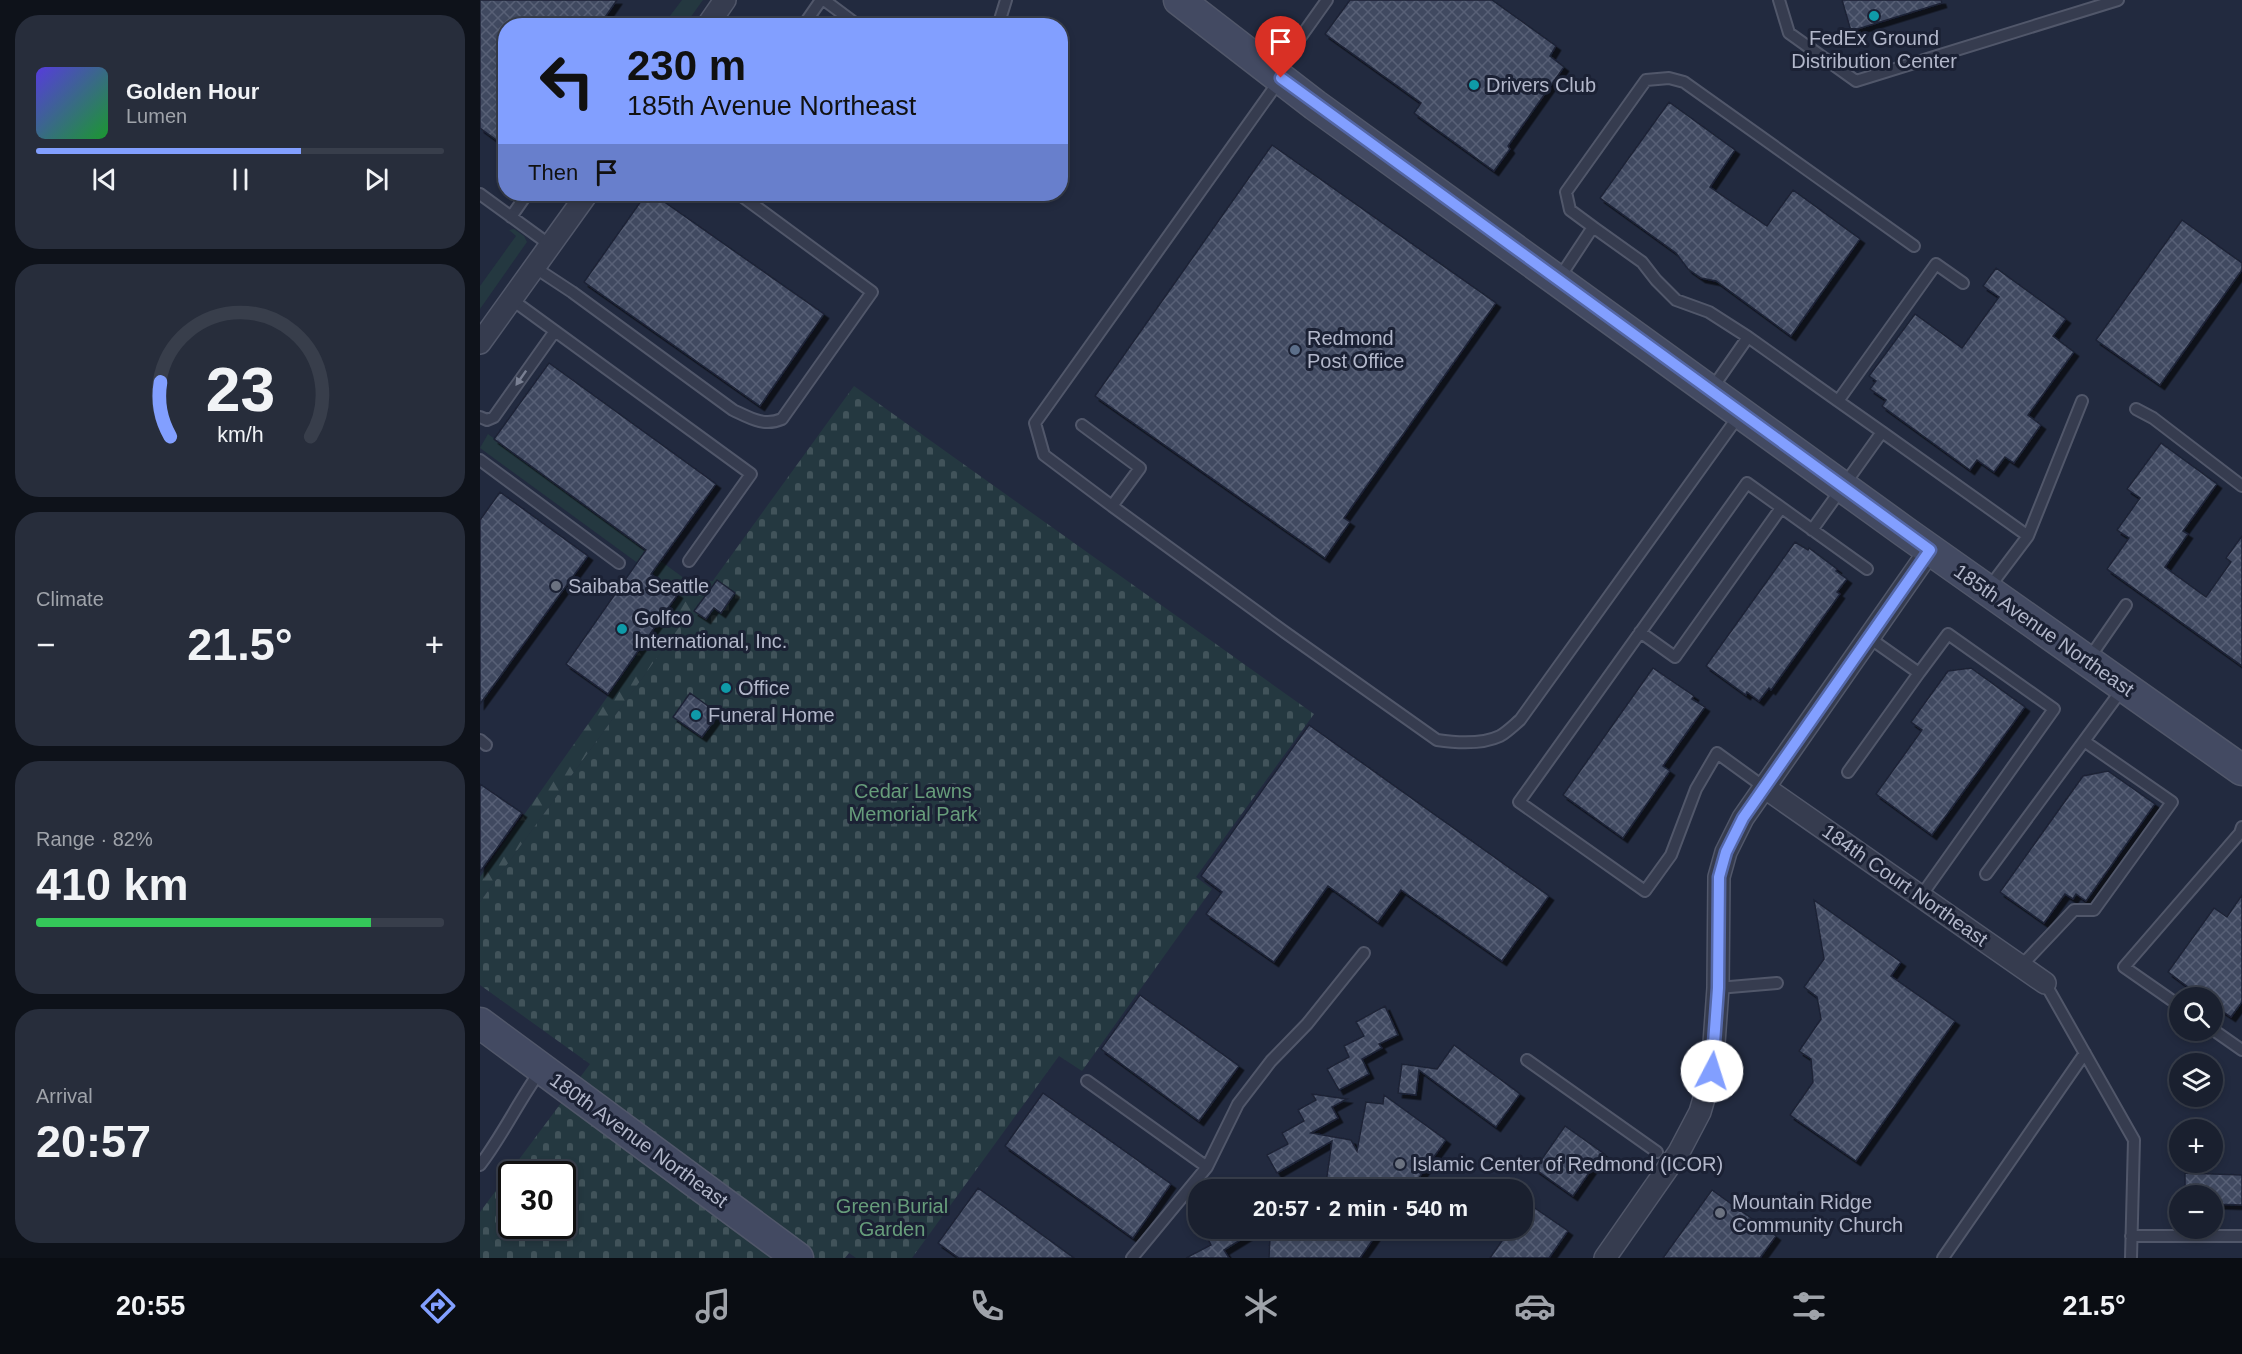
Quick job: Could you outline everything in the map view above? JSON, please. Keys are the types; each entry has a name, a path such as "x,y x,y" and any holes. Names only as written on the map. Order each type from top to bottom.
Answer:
{"street":[{"path":"713,18 725,0"},
{"name":"185th Avenue Northeast","path":"1179,0 1278,76 1843,487 2242,770"},
{"path":"480,343 582,201"},
{"path":"1605,1258 1679,1152 1700,1112 1712,1071 1718,988 1719,877 1726,852 1743,818 1930,550"},
{"name":"184th Court Northeast","path":"1764,787 2046,983"},
{"name":"180th Avenue Northeast","path":"480,1023 798,1258"}],"lane":[{"path":"809,18 822,0 848,18"},
{"path":"1000,18 1006,0"},
{"path":"1327,0 1278,76 1035,423 1044,455 1286,633 1437,740 1455,743 1478,742 1501,736 1520,720 1741,412"},
{"path":"1779,0 1789,33 1856,81 2118,0"},
{"path":"1914,246 1684,82 1669,78 1646,80 1566,192 1570,210 1642,262 1676,300 1709,312 1748,337 2028,536"},
{"path":"480,194 550,245"},
{"path":"511,217 523,201"},
{"path":"534,267 572,292 733,410 756,421 773,423 782,418 872,292 749,201"},
{"path":"1558,280 1593,227"},
{"path":"1838,401 1936,264 1963,283"},
{"path":"511,299 751,474 689,561"},
{"path":"480,417 487,420 494,417 555,331"},
{"path":"1711,390 1748,337"},
{"path":"1988,590 2028,536 2082,401"},
{"path":"2136,409 2153,418 2242,486"},
{"path":"1082,425 1140,468 1112,506"},
{"path":"1812,530 1882,432"},
{"path":"480,460 619,563"},
{"path":"1764,787 1717,753 1696,789 1671,855 1645,891 1519,802 1747,483 1867,569"},
{"path":"1640,632 1675,657 1781,508"},
{"path":"2088,661 2126,605"},
{"path":"1848,772 1948,634 2054,709 1921,896"},
{"path":"1868,637 1920,673"},
{"path":"1986,874 2124,686"},
{"path":"2021,966 2074,910 2094,910 2172,802 2084,741"},
{"path":"2169,998 2124,967 2242,827"},
{"path":"1132,1258 1207,1167 1238,1104 1364,954"},
{"path":"1718,988 1777,983"},
{"path":"2046,983 2134,1140 2131,1258"},
{"path":"2223,1037 2242,1050"},
{"path":"1943,1258 2085,1053"},
{"path":"1527,1060 1658,1152"},
{"path":"480,1165 497,1142 523,1094 542,1069"},
{"path":"1087,1081 1207,1167"},
{"path":"2131,1236 2242,1236"}],"green space":[{"path":"682,0 703,0 690,18 668,18"},
{"path":"514,229 524,236 527,242 480,309 480,286 516,236 509,230"},
{"name":"Cedar Lawns Memorial Park","path":"854,386 1314,714 1196,877 1212,889 1082,1071 1059,1056 912,1258 856,1258 849,1253 845,1258 480,1258 480,1212 498,1188 498,1239 576,1239 576,1161 518,1161 590,1064 480,985 480,902"},
{"path":"488,434 692,584 680,594 480,448"},
{"path":"697,580 713,581 480,902 480,877 680,594"}],"building":[{"path":"480,0 617,0 605,18 498,18 498,141 480,128"},
{"name":"Drivers Club","path":"1350,0 1492,0 1556,46 1550,56 1564,67 1508,146 1510,149 1494,171 1414,113 1421,103 1325,34"},
{"name":"FedEx Ground Distribution Center","path":"1842,0 1941,0 1942,3 1851,31"},
{"path":"1669,102 1735,150 1710,187 1767,226 1793,190 1860,239 1791,336 1716,281 1701,278 1688,269 1676,253 1600,198"},
{"name":"Redmond Post Office","path":"1272,145 1496,303 1344,518 1350,522 1325,558 1095,396"},
{"path":"641,201 663,201 824,314 760,406 584,282"},
{"path":"2182,220 2242,263 2242,270 2160,385 2096,340"},
{"path":"1996,268 2066,319 2053,336 2074,352 2028,415 2041,425 2014,463 2005,457 1994,472 1977,460 1970,470 1882,406 1886,400 1870,389 1876,381 1869,376 1915,314 1962,348 1999,297 1983,286"},
{"path":"549,363 716,484 651,574 678,594 608,694 566,664 646,550 494,439"},
{"path":"2161,443 2217,484 2183,531 2188,534 2165,567 2206,597 2231,562 2226,558 2242,536 2242,666 2107,569 2129,538 2117,530 2140,498 2127,489"},
{"path":"500,492 588,556 480,704 480,520"},
{"path":"1795,542 1808,550 1809,548 1847,579 1837,592 1840,594 1771,690 1769,688 1759,701 1747,692 1746,695 1706,666"},
{"path":"717,580 735,593 721,613 714,608 706,619 694,611"},
{"path":"1653,668 1694,696 1692,699 1705,707 1663,766 1670,771 1623,838 1563,795"},
{"path":"1971,668 2025,707 1932,835 1876,794 1922,730 1911,722 1948,671"},
{"name":"Funeral Home","path":"690,693 719,714 702,737 673,717"},
{"path":"1309,725 1549,896 1502,961 1401,890 1378,922 1328,886 1274,962 1206,914 1222,892 1201,876"},
{"path":"2108,771 2155,804 2086,901 2076,894 2073,899 2065,894 2044,923 2000,892 2083,776"},
{"path":"480,784 522,813 480,872"},
{"path":"2242,895 2242,1002 2231,1017 2223,1012 2223,987 2188,987 2168,972 2214,908 2227,917"},
{"path":"1814,900 1901,962 1891,976 1955,1021 1856,1161 1790,1115 1813,1082 1811,1059 1799,1051 1821,1019 1817,997 1804,987 1824,959"},
{"path":"1140,995 1239,1066 1199,1121 1101,1049"},
{"path":"1385,1006 1398,1035 1379,1044 1382,1048 1362,1059 1369,1074 1339,1090 1327,1069 1349,1057 1344,1046 1364,1036 1356,1022"},
{"path":"1454,1045 1520,1094 1496,1127 1419,1070 1416,1095 1398,1093 1402,1064 1437,1069"},
{"path":"1043,1093 1171,1184 1133,1238 1005,1146"},
{"path":"1312,1094 1347,1099 1332,1107 1338,1118 1311,1133 1351,1140 1357,1151 1366,1102 1383,1104 1384,1095 1446,1140 1418,1179 1327,1179 1332,1141 1277,1173 1267,1155 1288,1144 1282,1133 1304,1121 1298,1110 1316,1100"},
{"path":"1565,1126 1603,1153 1573,1196 1535,1169"},
{"path":"2185,1173 2242,1175 2242,1205 2223,1204 2223,1185 2185,1185"},
{"path":"978,1188 1074,1258 959,1258 938,1243"},
{"name":"Mountain Ridge Community Church","path":"1712,1190 1776,1236 1760,1258 1663,1258"},
{"path":"1533,1207 1568,1231 1549,1258 1490,1258 1503,1239 1533,1239"},
{"path":"1208,1239 1242,1239 1224,1250 1229,1258 1186,1258 1211,1245"},
{"path":"1270,1239 1373,1239 1360,1258 1269,1258"}],"place":[{"name":"FedEx Ground Distribution Center","path":"1874,16"},
{"name":"Drivers Club","path":"1474,85"},
{"name":"Redmond Post Office","path":"1295,350"},
{"name":"Saibaba Seattle","path":"556,586"},
{"name":"Golfco International, Inc.","path":"622,629"},
{"name":"Office","path":"726,688"},
{"name":"Funeral Home","path":"696,715"},
{"name":"Islamic Center of Redmond (ICOR)","path":"1400,1164"},
{"name":"Mountain Ridge Community Church","path":"1720,1213"}],"route":[{"path":"1281,78 1315,105 1930,550 1743,818 1726,852 1719,877 1718,988 1712,1071"}],"park label":[{"name":"Green Burial Garden","path":"892,1218"}]}
